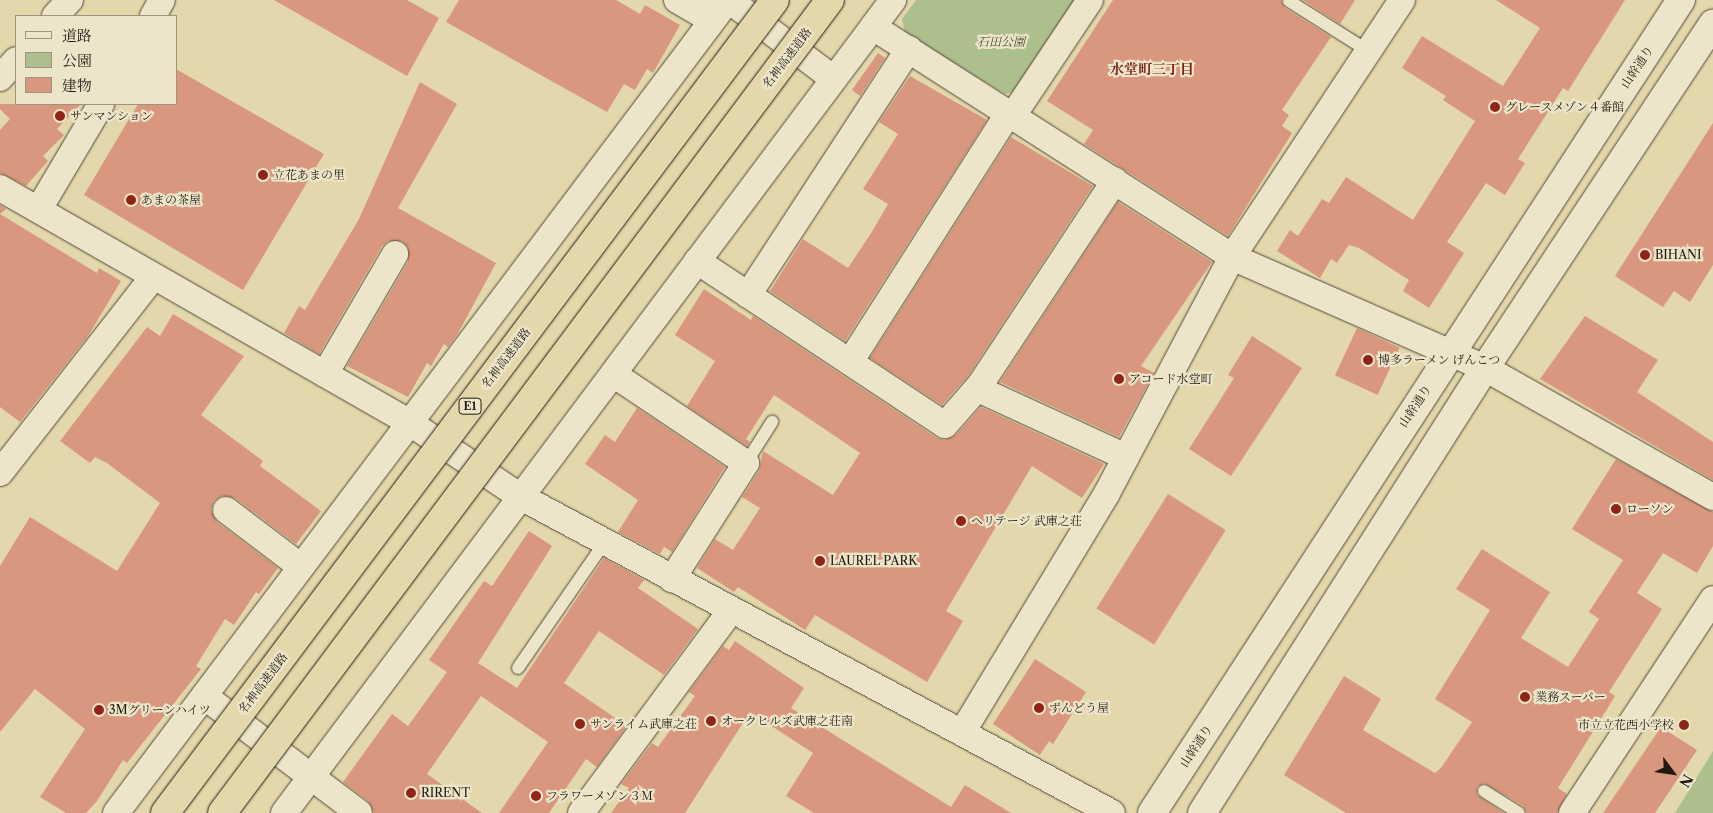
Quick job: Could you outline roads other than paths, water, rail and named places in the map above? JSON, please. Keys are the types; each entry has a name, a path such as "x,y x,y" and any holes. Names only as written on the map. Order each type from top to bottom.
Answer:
{"highway":[{"name":"名神高速道路","path":"166,813 775,0"},
{"name":"名神高速道路","path":"222,813 830,0"}],"street":[{"path":"154,15 162,0"},
{"path":"677,0 701,14 728,0"},
{"path":"728,0 834,79"},
{"path":"116,813 728,0"},
{"path":"284,813 893,0"},
{"path":"850,362 1003,122 1014,114 1090,0"},
{"path":"963,731 1126,457 1232,257 1402,0"},
{"name":"山幹通り","path":"1152,813 1450,352 1681,0"},
{"path":"1202,813 1485,368 1713,24"},
{"path":"873,27 1014,114 1232,257 1485,368 1713,497"},
{"path":"748,295 909,49"},
{"path":"0,78 15,61"},
{"path":"39,209 100,105"},
{"path":"697,261 946,425 978,389 1115,180"},
{"path":"0,188 410,423 521,497 730,610 963,731 1112,813"},
{"path":"325,374 395,254"},
{"path":"1,470 153,277"},
{"path":"613,374 746,463 672,579"},
{"path":"978,389 1126,457"},
{"path":"226,510 301,567"},
{"path":"1572,813 1713,599"},
{"path":"581,813 730,610"},
{"path":"204,696 359,813"}],"lane":[{"path":"1289,1 1368,51"},
{"path":"746,463 772,422"},
{"path":"518,668 605,542"},
{"path":"1484,791 1519,813"}],"place":[{"name":"グレースメゾン４番館","path":"1495,107"},
{"name":"サンマンション","path":"60,116"},
{"name":"立花あまの里","path":"263,175"},
{"name":"あまの茶屋","path":"131,200"},
{"name":"BIHANI","path":"1645,255"},
{"name":"博多ラーメン げんこつ","path":"1368,360"},
{"name":"アコード水堂町","path":"1119,379"},
{"name":"ローソン","path":"1616,509"},
{"name":"ヘリテージ 武庫之荘","path":"961,521"},
{"name":"LAUREL PARK","path":"820,561"},
{"name":"業務スーパー","path":"1525,697"},
{"name":"ずんどう屋","path":"1039,708"},
{"name":"3Mグリーンハイツ","path":"99,710"},
{"name":"オークヒルズ武庫之荘南","path":"711,721"},
{"name":"サンライム武庫之荘","path":"580,724"},
{"name":"市立立花西小学校","path":"1684,725"},
{"name":"RIRENT","path":"411,793"},
{"name":"フラワーメゾン３Ｍ","path":"536,796"}],"district":[{"name":"水堂町三丁目","path":"1152,69"}],"park label":[{"name":"石田公園","path":"1001,42"}]}
